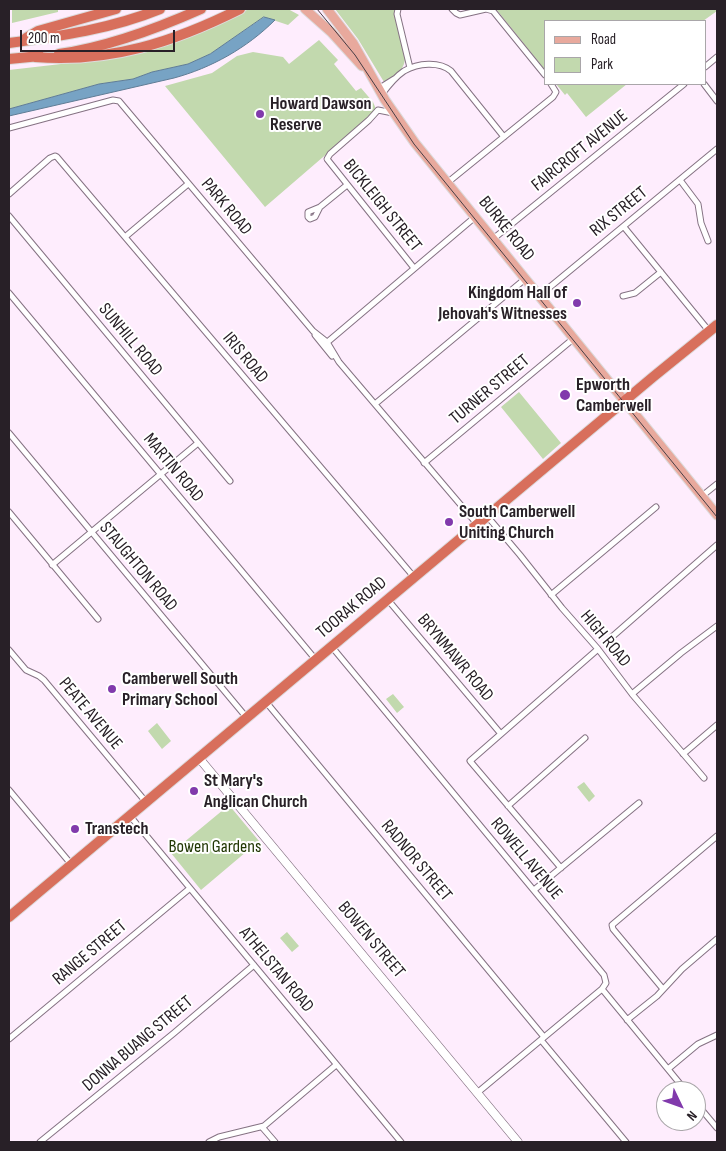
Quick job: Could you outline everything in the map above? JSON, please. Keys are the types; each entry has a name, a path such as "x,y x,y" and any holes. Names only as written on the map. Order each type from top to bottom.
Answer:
{"highway":[{"path":"20,41 38,31 116,9"},
{"path":"9,43 90,31 124,22 160,9"},
{"path":"9,59 69,52 129,37 201,9"},
{"path":"35,57 79,59 135,50 181,36 240,9"},
{"name":"TOORAK ROAD","path":"9,917 717,325"}],"main road":[{"name":"BURKE ROAD","path":"305,9 332,33 370,76"},
{"name":"BURKE ROAD","path":"327,9 353,43 370,76 415,143 717,515"}],"street":[{"path":"398,9 397,14 410,68"},
{"path":"452,9 460,15 486,9 493,11 544,75"},
{"path":"706,66 717,57"},
{"path":"380,92 396,77 410,68 435,64 448,69 504,137"},
{"name":"FAIRCROFT AVENUE","path":"493,239 683,85"},
{"path":"705,85 717,101"},
{"path":"447,183 555,95 553,86"},
{"name":"PARK ROAD","path":"9,128 113,100 119,101 313,330 318,340 325,343 330,354 339,362 477,524"},
{"name":"BICKLEIGH STREET","path":"394,113 378,110 328,158 331,165 414,268"},
{"name":"RIX STREET","path":"539,296 717,149"},
{"name":"IRIS ROAD","path":"10,190 55,156 414,578"},
{"path":"680,180 698,204 701,223 708,241"},
{"path":"124,237 188,184"},
{"path":"320,207 347,185"},
{"name":"SUNHILL ROAD","path":"9,216 230,481"},
{"path":"325,343 475,217"},
{"path":"624,226 709,332"},
{"path":"623,296 635,293 660,272"},
{"path":"375,404 525,279"},
{"name":"MARTIN ROAD","path":"9,293 316,660"},
{"name":"TURNER STREET","path":"424,463 573,339"},
{"name":"STAUGHTON ROAD","path":"9,433 247,718"},
{"path":"52,565 198,443"},
{"path":"702,496 717,484"},
{"path":"551,595 656,507"},
{"path":"9,512 98,620"},
{"name":"HIGH ROAD","path":"487,516 598,649 632,694 704,778"},
{"path":"614,636 717,545"},
{"name":"BRYNMAWR ROAD","path":"388,600 501,734"},
{"path":"632,694 717,626"},
{"name":"ROWELL AVENUE","path":"332,647 604,975 606,983 602,989 678,1081"},
{"path":"561,868 470,761 598,649"},
{"name":"PEATE AVENUE","path":"9,650 26,670 44,680 146,802"},
{"name":"RADNOR STREET","path":"266,702 626,1142"},
{"path":"684,754 717,725"},
{"path":"508,806 585,738"},
{"name":"BOWEN STREET","path":"199,758 518,1142"},
{"path":"9,790 72,865"},
{"path":"534,890 638,803"},
{"name":"ATHELSTAN ROAD","path":"130,816 401,1142"},
{"path":"663,989 612,929 612,925 717,836"},
{"name":"RANGE STREET","path":"9,1039 189,889"},
{"path":"627,1020 717,939"},
{"name":"DONNA BUANG STREET","path":"40,1142 254,966"},
{"path":"477,1093 602,989"},
{"path":"668,1069 698,1044 717,1035"},
{"path":"210,1142 219,1137 262,1127 267,1124 336,1065"},
{"path":"706,1115 717,1128"},
{"path":"262,1127 275,1142"}],"green space":[{"path":"12,9 58,9 58,12 12,23"},
{"path":"249,9 288,9 299,15 288,25 264,17 210,54 188,64 152,72 133,79 99,84 9,109 9,70 87,61 165,45 207,29"},
{"path":"335,9 394,9 405,58 405,62 398,73 384,82 358,39"},
{"path":"496,9 717,9 717,11 704,20 544,20 544,69"},
{"path":"319,40 338,60 334,64 356,91 361,88 373,102 376,109 373,114 265,207 165,86 212,73 237,56 253,52 283,57 289,64"},
{"path":"557,85 626,85 586,117 567,93 565,95"},
{"path":"519,392 561,443 543,459 501,407"},
{"path":"393,694 404,707 397,713 386,699"},
{"path":"157,723 171,741 162,749 148,731"},
{"path":"584,782 595,796 589,802 577,787"},
{"name":"Bowen Gardens","path":"229,805 259,841 201,890 171,853"},
{"path":"287,932 299,946 292,952 280,938"}],"water":[{"path":"264,17 275,20 253,39 228,56 201,69 174,78 9,116 9,109 99,84 133,79 152,72 188,64 210,54"}],"tram line":[{"path":"317,9 355,55 414,144 717,517"}],"place":[{"name":"Howard Dawson Reserve","path":"260,114"},
{"name":"Kingdom Hall of Jehovah's Witnesses","path":"577,303"},
{"name":"Epworth Camberwell","path":"565,395"},
{"name":"South Camberwell Uniting Church","path":"449,522"},
{"name":"Camberwell South Primary School","path":"112,689"},
{"name":"St Mary's Anglican Church","path":"194,791"},
{"name":"Transtech","path":"75,829"}]}
